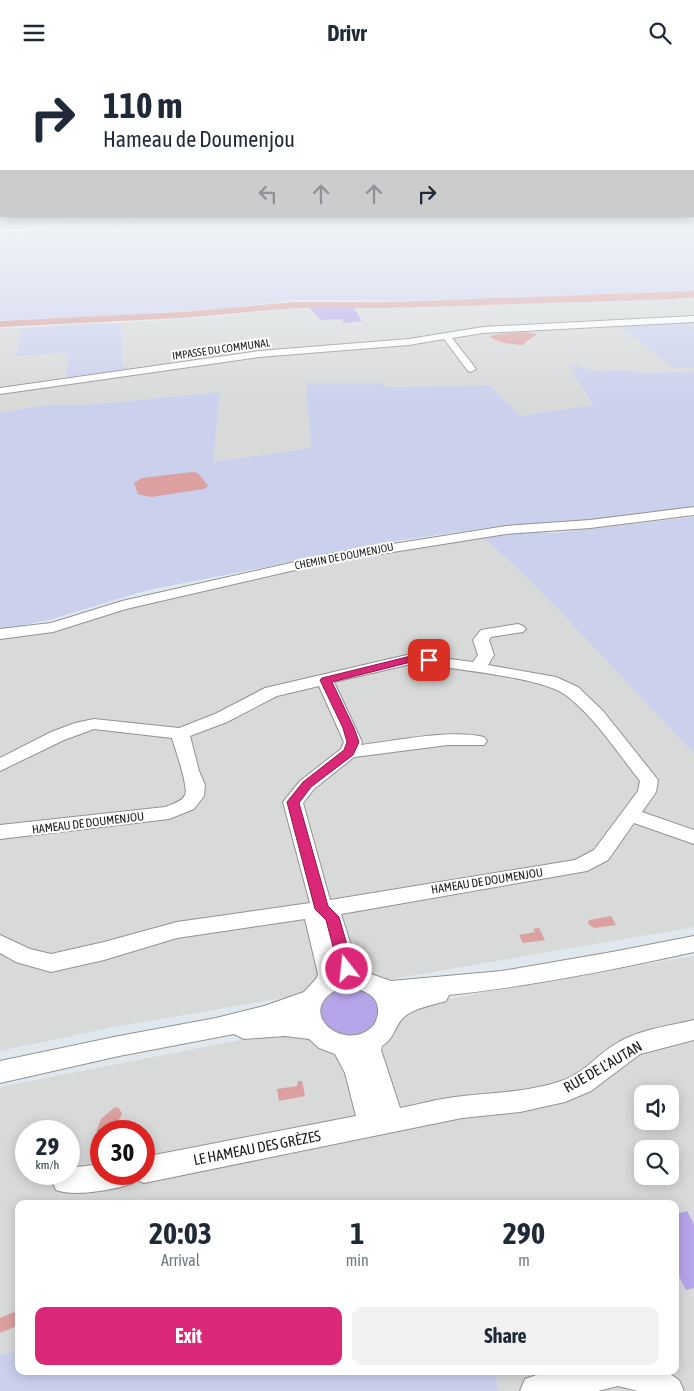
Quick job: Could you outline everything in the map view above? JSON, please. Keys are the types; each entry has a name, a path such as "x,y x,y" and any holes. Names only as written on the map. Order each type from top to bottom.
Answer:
{"street":[{"name":"IMPASSE DU COMMUNAL","path":"0,391 260,354 378,345 512,328 694,319"},
{"path":"446,336 471,369"},
{"name":"CHEMIN DE DOUMENJOU","path":"0,634 53,627 122,605 330,558 506,530 590,524 694,511"},
{"path":"478,667 486,655 481,640 486,633 518,629"},
{"name":"HAMEAU DE DOUMENJOU","path":"0,765 66,732 94,724 180,733 221,718 271,692 411,659 478,667 550,679 572,691 598,715 649,780 647,793 600,855 580,866 322,909 177,930 104,951 52,963 24,956 0,943"},
{"path":"325,680 353,742 349,752 307,785 293,802 322,909 332,917 347,969 357,978 379,988 391,990 414,989 502,980 602,963 694,944"},
{"name":"HAMEAU DE DOUMENJOU","path":"0,832 169,813 187,805 195,796 196,785 190,771 180,733"},
{"path":"349,752 448,740 478,741"},
{"path":"631,815 694,837"},
{"path":"322,909 316,919 330,974 319,991 308,1015 314,1030 331,1043 352,1045 371,1041 381,1034 388,1025 391,1014 389,1000 379,988"},
{"path":"2,1073 84,1053 206,1030 283,1011 341,978 357,978"},
{"path":"391,1014 401,1006 472,983"},
{"path":"206,1030 285,1026 314,1030"},
{"name":"RUE DE L'AUTAN","path":"424,1116 462,1107 482,1106 557,1093 574,1087 626,1050 642,1042 694,1031"},
{"path":"371,1041 369,1050 381,1124"},
{"path":"343,1045 381,1124"},
{"name":"LE HAMEAU DES GRÈZES","path":"155,1168 424,1116"},
{"path":"536,1389 599,1375"},
{"path":"639,1375 657,1383 668,1391"}],"shaded area":[{"path":"0,283 694,283 694,292 394,301 296,300 226,308 110,316 0,320"},
{"path":"694,296 694,371 647,373 623,370 596,371 568,364 593,405 519,416 490,385 385,387 382,383 306,383 311,448 213,462 220,392 85,405 45,405 0,413 0,328 22,328 15,356 68,353 66,380 137,369 123,366 121,323 221,316 307,306 321,320 342,319 362,321 353,306 665,299"},
{"path":"307,306 353,306 362,321 344,323 342,319 321,320"},
{"path":"685,321 694,328 694,368 674,368 617,325"},
{"path":"121,323 123,366 139,370 66,380 68,353 15,356 22,328"},
{"path":"526,332 537,334 522,345 504,343 489,337 497,334"},
{"path":"568,364 596,371 623,370 647,373 694,371 694,507 562,523 491,527 396,541 144,591 52,619 0,630 0,413 45,405 85,405 220,392 213,462 311,448 306,383 382,383 385,387 490,385 519,416 593,405"},
{"path":"192,472 198,473 208,486 204,489 151,497 138,494 134,483 142,478"},
{"path":"694,517 694,753 532,582 483,537 519,532 554,533"},
{"path":"483,537 532,582 694,753 694,927 114,1027 0,1051 0,640 52,632 125,609 331,562"},
{"path":"611,916 616,925 594,928 588,924 589,920"},
{"path":"539,928 545,940 523,943 519,935 535,932 533,929"},
{"path":"694,956 694,1391 499,1391 495,1375 679,1375 679,1200 15,1200 15,1351 0,1355 0,1087 458,997"},
{"path":"345,987 362,990 373,996 378,1006 378,1016 373,1026 365,1033 353,1036 338,1034 322,1022 319,1007 328,994"},
{"path":"298,1081 302,1081 305,1096 279,1101 277,1089 297,1086"},
{"path":"115,1107 119,1108 122,1114 118,1120 101,1119"},
{"path":"687,1211 694,1224 694,1288 686,1290 679,1276 679,1213"},
{"path":"15,1312 15,1327 0,1333 0,1318"},
{"path":"15,1351 15,1375 495,1375 499,1391 0,1391 0,1355"}],"waterway":[{"path":"0,324 181,315 295,305 387,305 694,294"}],"route":[{"path":"347,969 332,917 322,909 302,841 293,802 307,785 349,752 353,742 325,680 411,659 429,660"}]}
